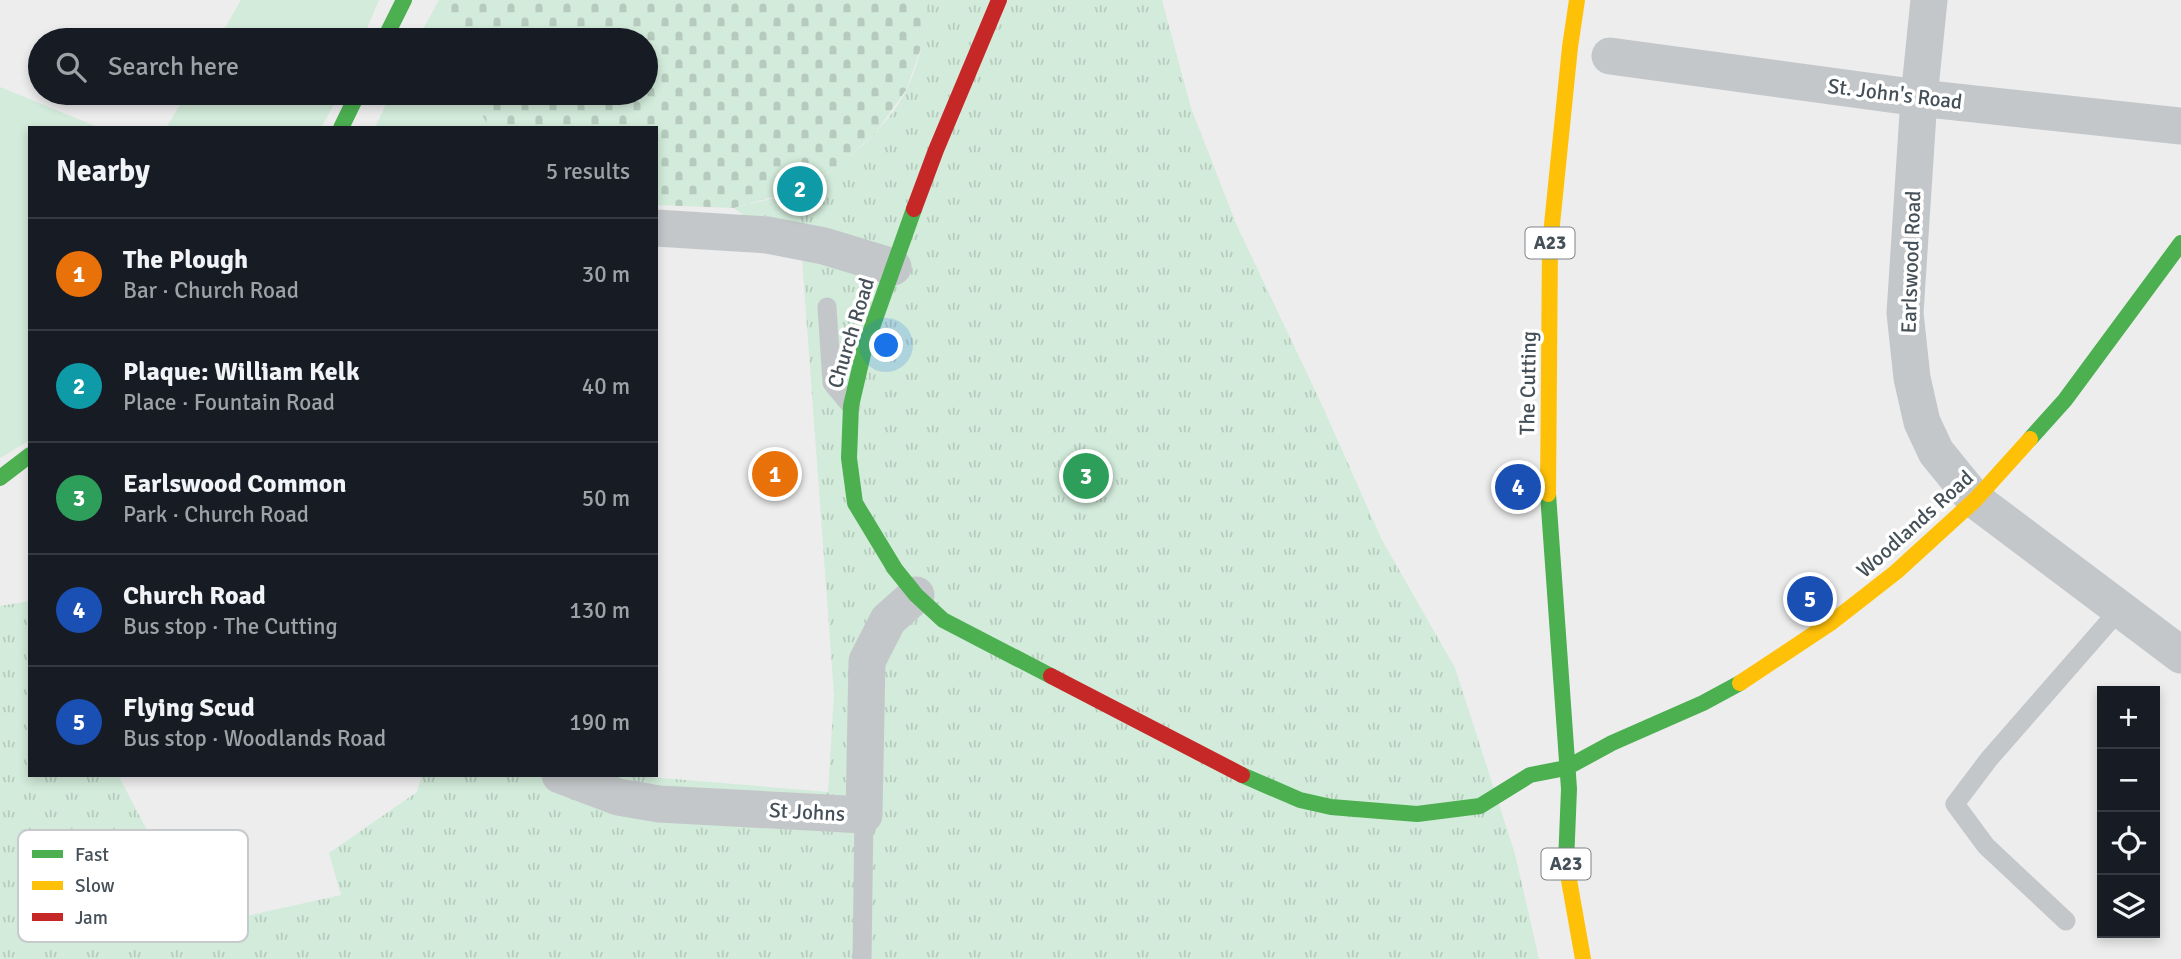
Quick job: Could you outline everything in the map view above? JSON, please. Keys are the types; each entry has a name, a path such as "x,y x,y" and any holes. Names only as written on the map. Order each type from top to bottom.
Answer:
{"street":[{"path":"390,28 404,0"},
{"name":"Church Road","path":"999,0 936,150 893,267 864,350 851,406 849,458 855,503 895,569 916,595 943,620 1247,778 1300,800 1371,812 1417,814 1480,806 1530,775 1566,768"},
{"name":"The Cutting","path":"1566,768 1548,488 1550,244 1577,0"},
{"name":"Earlswood Road","path":"1929,0 1919,98 1905,313 1912,378 1917,405 1928,438 1975,500 2181,655"},
{"name":"St. John's Road","path":"1610,55 1919,98 2181,126"},
{"path":"342,126 352,105"},
{"path":"658,228 767,234 824,246 893,267"},
{"name":"Woodlands Road","path":"1566,768 1612,743 1703,703 1773,663 1832,622 1896,572 1975,500 2065,400 2181,243"},
{"path":"0,478 28,457"},
{"name":"St Johns","path":"565,777 618,797 659,804 864,815 867,661 888,620 916,595"},
{"name":"A23","path":"1566,768 1569,789 1566,869 1583,959"}],"lane":[{"path":"827,307 832,383 851,406"},
{"path":"2066,921 1986,845 1955,804 1989,759 2120,609"},
{"path":"862,959 864,815"}],"green space":[{"path":"241,0 379,0 367,28 225,28"},
{"path":"439,0 448,0 452,28 424,28"},
{"path":"448,0 930,0 926,34 906,90 876,132 841,164 800,189 734,208 658,205 658,126 488,126 477,105 658,105 658,28 452,28"},
{"path":"930,0 1162,0 1191,108 1237,226 1322,405 1382,540 1455,668 1515,854 1539,959 0,959 0,606 28,601 28,777 119,777 147,830 18,830 18,942 248,942 248,916 341,895 329,853 417,792 421,777 650,777 828,792 834,694 802,259 734,208 802,188 832,170 862,146 888,118 907,89 916,68"},
{"path":"0,87 28,98 28,105 44,105 95,126 28,126 28,441 0,458"},
{"path":"180,105 333,105 322,126 167,126"},
{"path":"386,105 477,105 488,126 376,126"}],"traffic: fast":[{"path":"390,28 404,0"},
{"path":"342,126 352,105"},
{"path":"914,209 864,350 851,406 849,458 855,503 895,569 916,595 943,620 1051,676"},
{"path":"2030,439 2065,400 2181,243"},
{"path":"0,478 28,457"},
{"path":"1548,494 1569,789 1566,863"},
{"path":"1242,775 1300,800 1331,807 1417,814 1480,806 1530,775 1566,768 1612,743 1703,703 1740,683"}],"traffic: slow":[{"path":"1548,494 1550,244 1577,0"},
{"path":"1740,683 1832,622 1896,572 1975,500 2030,439"},
{"path":"1566,863 1583,959"}],"traffic: jam":[{"path":"914,209 999,0"},
{"path":"1051,676 1242,775"}],"place":[{"name":"Plaque: William Kelk","path":"800,189"},
{"name":"The Plough","path":"775,474"},
{"name":"Earlswood Common","path":"1086,476"},
{"name":"Church Road","path":"1518,487"},
{"name":"Flying Scud","path":"1810,599"}]}
